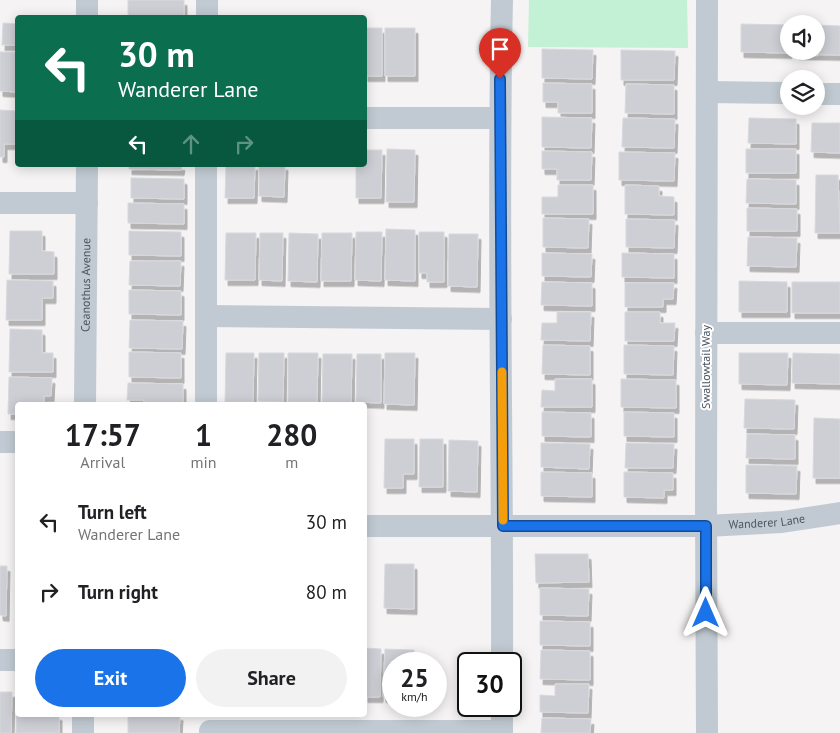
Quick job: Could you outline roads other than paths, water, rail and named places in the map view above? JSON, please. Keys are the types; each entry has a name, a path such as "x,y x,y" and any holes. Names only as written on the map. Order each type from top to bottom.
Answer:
{"street":[{"path":"87,0 87,15"},
{"path":"207,0 207,15"},
{"path":"502,0 500,118 502,652"},
{"name":"Swallowtail Way","path":"707,0 707,733"},
{"path":"707,92 780,93"},
{"path":"825,94 840,94"},
{"path":"367,118 500,118"},
{"name":"Ceanothus Avenue","path":"85,402 87,167"},
{"path":"206,167 206,402"},
{"path":"0,203 87,203"},
{"path":"206,316 501,319"},
{"path":"706,333 840,333"},
{"path":"0,442 15,442"},
{"name":"Wanderer Lane","path":"367,526 706,526 782,522 840,513"},
{"path":"0,660 15,660"},
{"path":"83,717 83,733"},
{"path":"210,726 502,732 502,717"}]}
